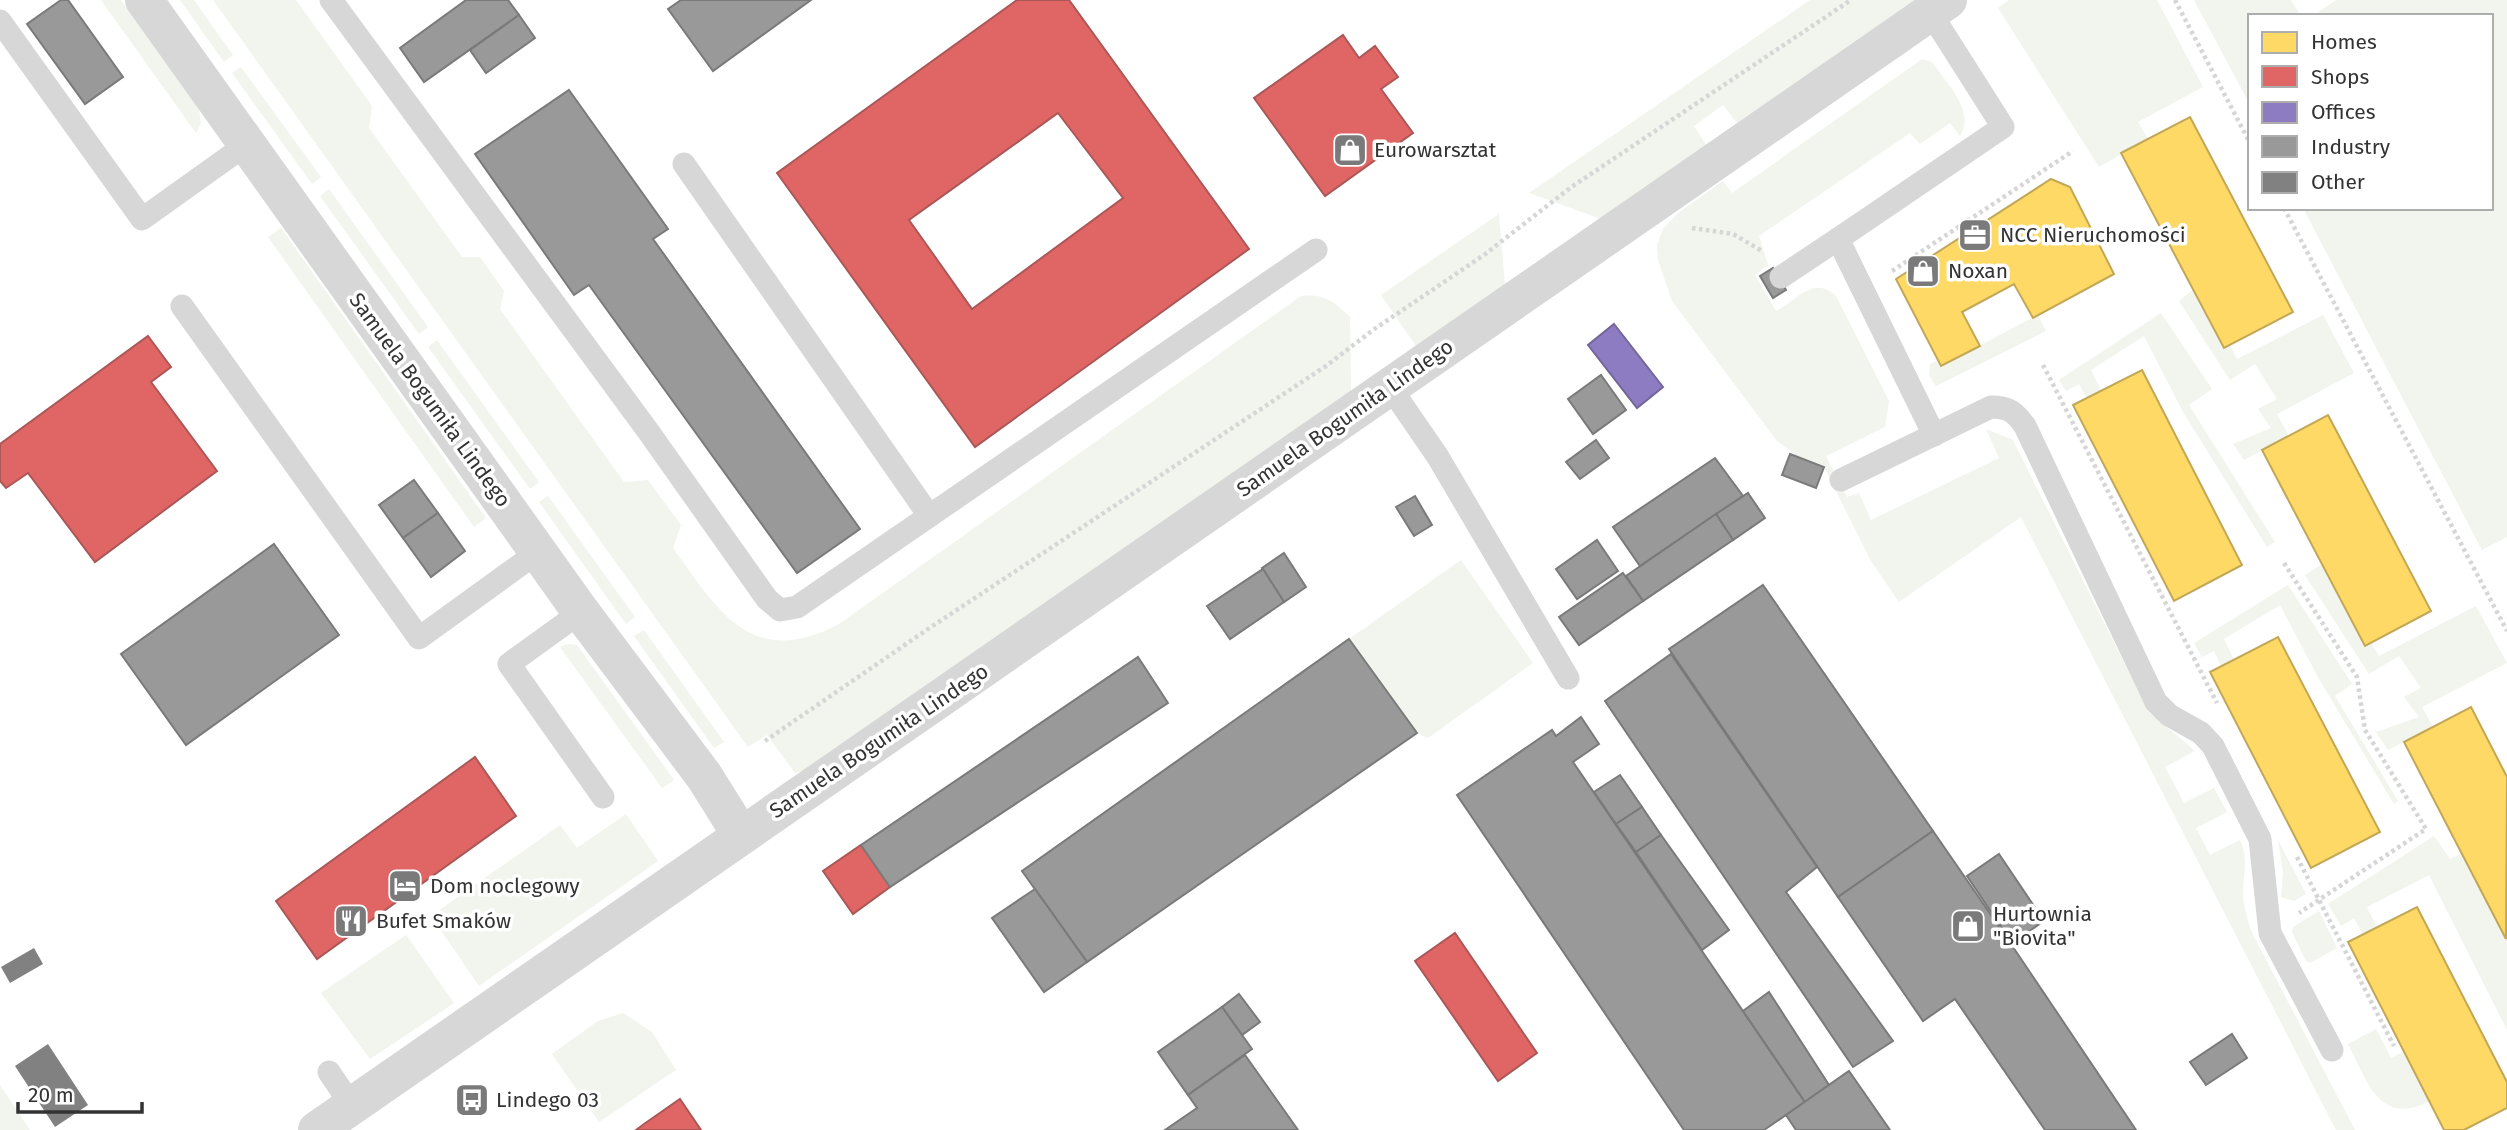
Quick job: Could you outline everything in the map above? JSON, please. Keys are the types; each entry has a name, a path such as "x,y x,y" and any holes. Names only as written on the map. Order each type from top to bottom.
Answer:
{"street":[{"name":"Samuela Bogumiła Lindego","path":"144,0 581,612 704,776 741,835"},
{"name":"Samuela Bogumiła Lindego","path":"329,1123 1939,6"}],"lane":[{"path":"331,0 648,431 767,599 780,610 797,607 928,514 1317,250"},
{"path":"1782,277 2003,127 1939,6"},
{"path":"0,21 142,219 247,144"},
{"path":"684,164 928,514"},
{"path":"1838,239 1934,435"},
{"path":"183,306 419,638 538,552"},
{"path":"1390,387 1438,457 1568,678"},
{"path":"1841,480 1991,407 2004,407 2015,412 2025,426 2156,702 2169,715 2201,733 2213,746 2260,839 2270,933 2332,1050"},
{"path":"581,612 509,664 603,797"},
{"path":"329,1072 329,1123"}],"path":[{"path":"765,741 928,629 1326,366 1373,330 1484,255 1570,188 1852,0"},
{"path":"2175,0 2248,139"},
{"path":"1892,271 2073,151"},
{"path":"2285,210 2507,631"},
{"path":"1686,228 1734,234 1755,244 1782,277"},
{"path":"2270,933 2426,829 2365,730 2357,677 2284,563"}],"shaded area":[{"path":"101,0 121,0 199,109 201,123 196,133"},
{"path":"180,0 194,0 233,55 224,62"},
{"path":"213,0 296,0 372,106 369,128 462,257 480,257 504,291 500,309 624,482 648,480 681,525 673,548 690,572 723,612 741,627 760,637 783,641 809,637 839,624 1301,296 1328,299 1350,317 1351,392 811,768 795,773 767,735 748,747"},
{"path":"1810,0 1917,0 1737,123 1723,105 1694,126 1706,145 1601,219 1529,193"},
{"path":"2009,0 2157,0 2203,87 2138,122 2148,139 2099,167 1998,8"},
{"path":"2194,0 2291,0 2300,14 2248,14 2248,101"},
{"path":"2336,0 2507,0 2507,537 2482,550 2304,210 2493,210 2493,14 2316,14"},
{"path":"1922,59 1932,62 1962,107 1964,127 1960,136 1950,123 1920,144 1910,133 1759,236 1768,265 1755,275 1776,311 1813,288 1828,290 1836,296 1889,401 1885,427 1826,456 1847,497 1859,493 1871,520 1999,458 1986,429 2013,440 2148,711 2195,751 2165,767 2184,803 2214,788 2227,812 2196,828 2210,855 2240,840 2245,859 2244,901 2251,931 2355,1130 2336,1130 2021,517 1899,602 1871,561 1823,465 1797,456 1777,441 1672,301 1658,260 1657,245 1663,229 1678,213 1723,181 1732,193"},
{"path":"241,67 321,177 312,184 232,73"},
{"path":"329,189 428,327 419,334 320,196"},
{"path":"1499,214 1505,286 1416,346 1381,295"},
{"path":"281,228 486,518 474,527 268,237"},
{"path":"2193,290 2224,348 2230,345 2237,359 2323,315 2354,373 2277,414 2289,436 2244,460 2233,444 2271,428 2258,409 2277,399 2255,364 2230,380 2179,301"},
{"path":"2161,313 2212,389 2189,405 2275,542 2267,547 2183,412 2144,336 2091,370 2101,391 2087,398 2079,384 2066,391 2059,380"},
{"path":"2038,315 2046,331 1936,386 1929,375 1930,364 1938,360 1941,366"},
{"path":"437,340 539,482 530,489 428,347"},
{"path":"548,496 635,617 626,624 539,502"},
{"path":"1461,560 1533,663 1428,738 1417,733 1349,639"},
{"path":"2322,564 2365,645 2371,642 2379,656 2476,606 2507,663 2422,707 2433,727 2388,750 2376,732 2419,717 2404,697 2421,688 2399,656 2369,674 2305,575"},
{"path":"2288,585 2352,684 2335,696 2398,801 2394,804 2319,679 2280,605 2224,639 2234,660 2221,666 2214,651 2202,657 2194,643"},
{"path":"644,630 724,742 714,748 634,636"},
{"path":"577,645 674,780 662,788 560,647"},
{"path":"626,814 658,861 479,986 431,916 560,825 577,848"},
{"path":"2434,836 2450,859 2463,853 2507,941 2507,1030 2429,875 2367,907 2377,928 2363,935 2354,918 2341,926 2328,904"},
{"path":"2278,840 2306,894 2294,901 2281,897 2283,872"},
{"path":"2319,911 2337,948 2310,963 2306,961 2292,932 2293,927"},
{"path":"406,935 454,1003 370,1059 321,993"},
{"path":"623,1013 652,1032 676,1070 599,1122 552,1054 598,1021"},
{"path":"2376,1029 2391,1058 2404,1051 2430,1101 2413,1108 2398,1108 2387,1104 2369,1086 2348,1044"},
{"path":"0,1085 30,1130 0,1130"}],"building: Homes":[{"path":"2190,117 2293,312 2224,348 2121,153"},
{"path":"2051,179 2070,187 2114,274 2033,318 2014,284 1962,312 1980,346 1941,366 1896,279"},
{"path":"2142,370 2242,565 2174,601 2073,405"},
{"path":"2328,415 2431,611 2365,646 2262,450"},
{"path":"2278,637 2380,832 2311,868 2210,672"},
{"path":"2471,707 2507,777 2506,939 2404,742"},
{"path":"2417,907 2507,1082 2507,1108 2464,1130 2444,1130 2348,942"}],"building: Shops":[{"path":"1017,0 1069,0 1249,249 975,447 777,173","holes":["1058,113 1123,198 972,309 909,220"]},
{"path":"1343,35 1359,58 1375,46 1398,77 1381,89 1413,133 1325,196 1254,98"},
{"path":"148,336 171,367 151,382 217,471 95,562 28,473 6,488 0,481 0,444"},
{"path":"475,757 516,816 317,959 276,901"},
{"path":"861,845 890,887 853,914 823,871"},
{"path":"1455,933 1537,1053 1498,1081 1415,961"},
{"path":"680,1099 701,1130 636,1130 644,1124"}],"building: Offices":[{"path":"1614,324 1663,387 1637,408 1588,345"}],"building: Industry":[{"path":"61,0 68,0 123,77 85,104 27,24"},
{"path":"466,0 508,0 519,15 424,82 400,48"},
{"path":"681,0 811,0 713,71 668,9"},
{"path":"519,15 535,38 486,73 470,50"},
{"path":"569,90 668,229 653,239 860,529 797,573 589,285 574,295 475,154"},
{"path":"1773,268 1786,290 1773,298 1760,276"},
{"path":"1601,375 1626,410 1593,434 1568,399"},
{"path":"1596,440 1609,458 1580,479 1566,462"},
{"path":"1790,454 1824,467 1816,488 1782,475"},
{"path":"1715,458 1743,496 1640,566 1613,527"},
{"path":"414,480 438,513 403,538 379,505"},
{"path":"1748,493 1765,518 1733,540 1716,514"},
{"path":"1415,496 1432,525 1414,536 1396,507"},
{"path":"438,513 465,551 431,577 403,538"},
{"path":"1716,514 1733,540 1643,601 1626,576"},
{"path":"1597,540 1618,571 1577,599 1556,569"},
{"path":"274,544 339,635 186,745 121,654"},
{"path":"1284,553 1306,587 1284,602 1262,568"},
{"path":"1263,569 1284,602 1230,639 1207,606"},
{"path":"1623,573 1643,601 1579,645 1559,617"},
{"path":"1763,585 1933,831 1838,897 1669,649"},
{"path":"1349,639 1417,733 1087,962 1022,871"},
{"path":"1671,654 1817,867 1786,892 1893,1041 1853,1067 1605,701"},
{"path":"1138,657 1168,703 890,887 861,845"},
{"path":"1581,717 1599,744 1573,762 1805,1102 1764,1130 1684,1130 1457,795 1552,730 1556,736"},
{"path":"1620,775 1642,807 1616,824 1594,792"},
{"path":"1642,807 1661,835 1636,852 1616,824"},
{"path":"1933,831 2136,1130 2045,1130 1955,999 1923,1021 1838,897"},
{"path":"1661,835 1729,930 1702,950 1636,852"},
{"path":"1999,854 2044,921 2012,943 1967,876"},
{"path":"1035,889 1087,962 1044,992 992,918"},
{"path":"1769,992 1829,1085 1805,1102 1743,1011"},
{"path":"1239,994 1260,1022 1242,1035 1222,1007"},
{"path":"1222,1007 1252,1049 1188,1095 1158,1052"},
{"path":"2232,1034 2247,1058 2206,1085 2190,1062"},
{"path":"1245,1055 1298,1130 1165,1130 1197,1108 1188,1095"},
{"path":"1849,1071 1890,1130 1796,1130 1786,1115"}],"building: Other":[{"path":"34,948 43,964 10,983 1,967"},
{"path":"48,1044 88,1105 55,1127 15,1066"}],"place":[{"name":"Eurowarsztat","path":"1350,150"},
{"name":"NCC Nieruchomości","path":"1975,235"},
{"name":"Noxan","path":"1923,271"},
{"name":"Dom noclegowy","path":"405,886"},
{"name":"Bufet Smaków","path":"351,921"},
{"name":"Hurtownia \"Biovita\"","path":"1968,926"},
{"name":"Lindego 03","path":"472,1100"}]}
